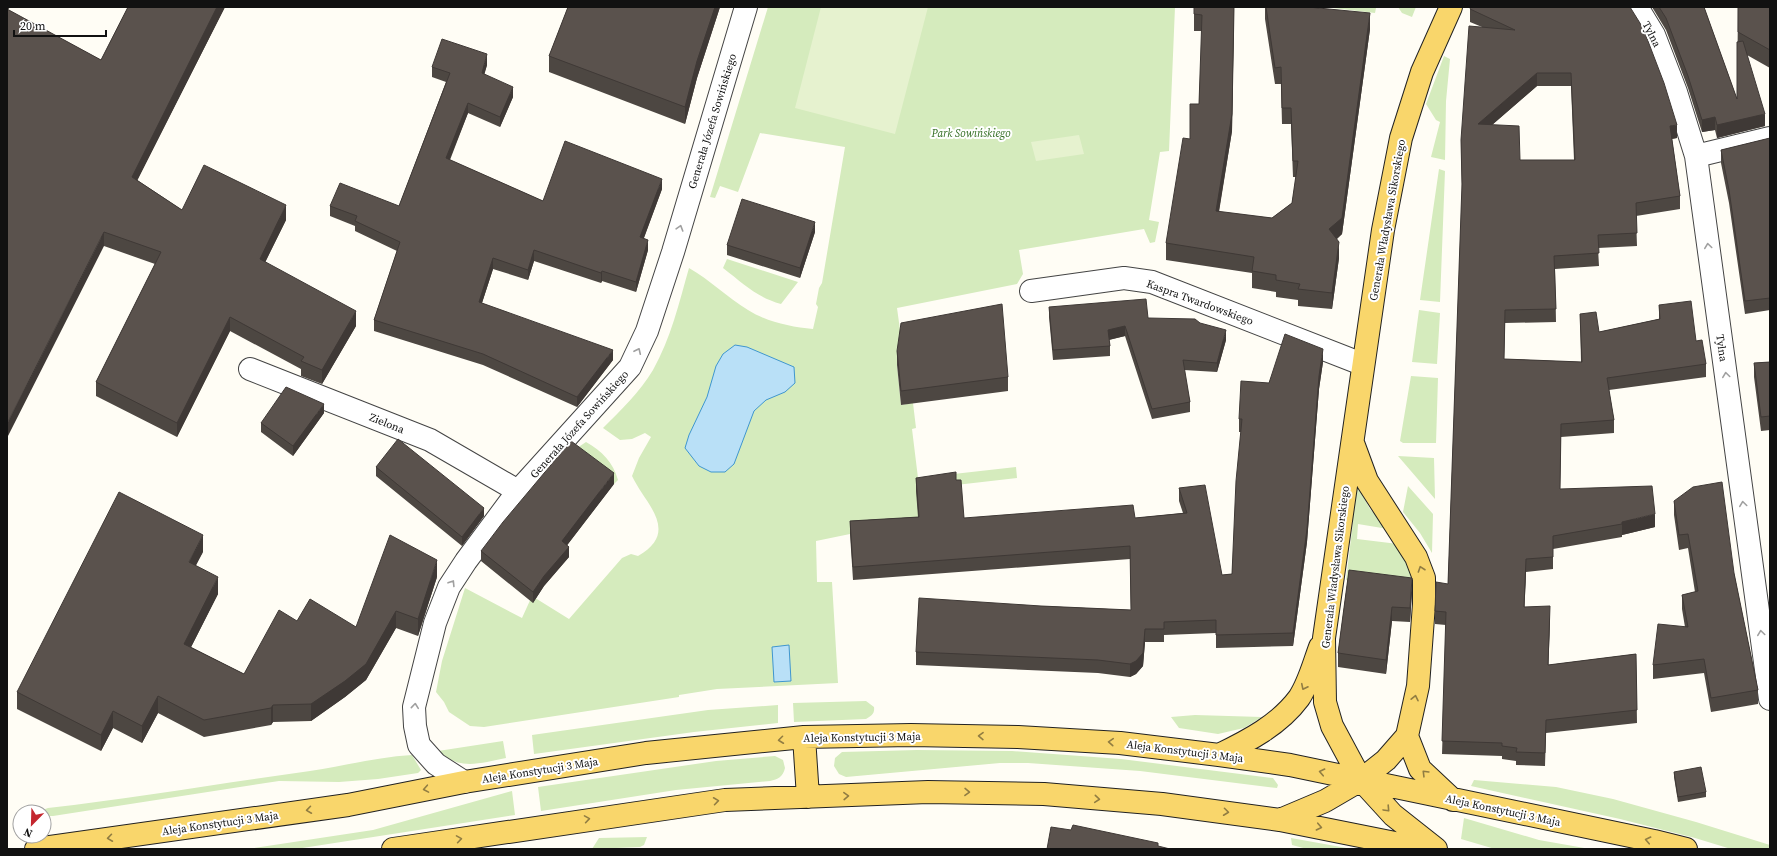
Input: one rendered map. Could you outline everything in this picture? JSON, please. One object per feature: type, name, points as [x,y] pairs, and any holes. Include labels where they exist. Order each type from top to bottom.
[{"type":"main road","name":"Generała Władysława Sikorskiego","points":[[1436,849],[1393,815],[1361,780],[1332,726],[1325,702],[1324,638],[1362,364],[1383,230],[1401,138],[1422,72],[1451,7]]},
{"type":"main road","name":"Generała Władysława Sikorskiego","points":[[1280,820],[1325,801],[1361,780],[1386,760],[1407,736],[1418,686],[1424,604],[1424,578],[1416,557],[1367,481],[1352,441]]},
{"type":"main road","points":[[1220,755],[1250,740],[1281,717],[1299,698],[1324,638]]},
{"type":"main road","name":"Aleja Konstytucji 3 Maja","points":[[36,849],[348,805],[464,782],[646,753],[804,737],[911,735],[1018,737],[1120,743],[1290,765],[1686,849]]},
{"type":"main road","points":[[1407,736],[1420,769],[1453,800]]},
{"type":"main road","points":[[804,737],[808,797]]},
{"type":"main road","points":[[393,849],[725,800],[928,792],[1044,794],[1162,804],[1280,820],[1425,849]]},
{"type":"street","name":"Generała Józefa Sowińskiego","points":[[464,782],[436,764],[419,745],[415,726],[414,707],[435,623],[449,587],[466,561],[518,491],[630,368],[647,331],[673,252],[746,7]]},
{"type":"street","name":"Tylna","points":[[1637,7],[1654,34],[1676,92],[1696,156],[1770,699]]},
{"type":"street","points":[[1696,156],[1770,138]]},
{"type":"street","name":"Kaspra Twardowskiego","points":[[1031,291],[1124,278],[1152,282],[1362,364]]},
{"type":"street","name":"Zielona","points":[[250,369],[430,440],[518,491]]},
{"type":"green space","name":"Park Sowińskiego","points":[[768,7],[1175,7],[1169,151],[1160,152],[1149,220],[1159,222],[1155,242],[1150,243],[1144,229],[1019,250],[1023,274],[1017,284],[897,308],[901,337],[897,365],[901,405],[913,403],[916,428],[912,429],[918,478],[1016,467],[1017,478],[956,485],[919,530],[850,534],[816,541],[817,582],[832,582],[838,683],[717,689],[679,695],[679,697],[484,727],[470,726],[449,712],[444,702],[436,692],[442,661],[465,588],[522,618],[532,596],[569,619],[622,558],[631,554],[638,556],[651,547],[657,537],[658,527],[656,517],[632,476],[639,458],[651,437],[645,433],[632,439],[620,440],[603,428],[636,393],[653,370],[670,333],[689,268],[740,305],[763,318],[796,327],[813,329],[818,307],[816,304],[819,288],[822,283],[845,147],[760,133],[738,192],[720,186],[715,198],[710,197]]},
{"type":"green space","points":[[821,7],[928,7],[895,134],[795,108]]},
{"type":"green space","points":[[1324,7],[1375,7],[1376,8],[1375,13]]},
{"type":"green space","points":[[1398,7],[1416,7],[1412,17],[1402,13]]},
{"type":"green space","points":[[1444,56],[1450,59],[1446,101],[1445,160],[1431,157],[1440,122],[1436,120],[1426,104]]},
{"type":"green space","points":[[1079,135],[1084,154],[1036,161],[1031,142]]},
{"type":"green space","points":[[1439,169],[1445,171],[1440,302],[1420,300]]},
{"type":"green space","points":[[727,259],[798,282],[781,304],[757,294],[723,268]]},
{"type":"green space","points":[[1419,310],[1440,313],[1437,364],[1412,362]]},
{"type":"green space","points":[[1411,376],[1438,378],[1436,443],[1403,443],[1400,441]]},
{"type":"green space","points":[[586,442],[602,453],[610,462],[618,480],[614,484],[571,452]]},
{"type":"green space","points":[[1398,456],[1434,458],[1435,499]]},
{"type":"green space","points":[[1352,482],[1355,482],[1370,509],[1388,529],[1358,524],[1357,539],[1398,544],[1414,568],[1415,589],[1346,580],[1353,522]]},
{"type":"green space","points":[[1408,486],[1433,514],[1432,553],[1420,533],[1403,512]]},
{"type":"green space","points":[[866,701],[874,707],[874,711],[866,719],[794,722],[793,703]]},
{"type":"green space","points":[[778,705],[778,723],[694,732],[534,754],[532,735],[708,710]]},
{"type":"green space","points":[[1195,715],[1262,717],[1244,728],[1218,734],[1179,728],[1171,717]]},
{"type":"green space","points":[[503,741],[506,758],[479,763],[470,764],[454,761],[438,751]]},
{"type":"green space","points":[[917,750],[1012,751],[1121,759],[1273,778],[1278,785],[1277,788],[1140,771],[1028,763],[1000,763],[846,777],[839,774],[834,766],[835,758],[842,752]]},
{"type":"green space","points":[[412,755],[421,770],[418,773],[378,779],[339,782],[279,781],[52,816],[52,808],[310,771]]},
{"type":"green space","points":[[775,756],[783,760],[785,768],[780,777],[770,781],[676,790],[541,811],[538,787],[716,761]]},
{"type":"green space","points":[[1474,780],[1556,787],[1613,799],[1696,822],[1770,845],[1770,849],[1731,849],[1695,838],[1620,819],[1471,786]]},
{"type":"green space","points":[[512,791],[515,815],[296,849],[248,849],[373,830]]},
{"type":"green space","points":[[1464,818],[1539,840],[1590,849],[1495,849],[1461,839]]},
{"type":"green space","points":[[647,837],[644,845],[640,847],[592,849],[599,838]]},
{"type":"green space","points":[[1291,838],[1352,849],[1307,849],[1292,845]]},
{"type":"water","points":[[735,345],[747,347],[794,367],[795,383],[785,392],[766,400],[754,411],[734,464],[725,472],[711,472],[699,466],[685,448],[689,435],[707,397],[716,366],[723,354]]},
{"type":"water","points":[[789,645],[791,681],[774,682],[772,647]]},
{"type":"building","points":[[128,7],[217,7],[132,177],[182,210],[204,165],[286,205],[260,259],[356,311],[322,370],[301,361],[304,357],[230,317],[177,423],[96,382],[161,252],[104,232],[7,424],[7,9],[101,60]]},
{"type":"building","points":[[568,7],[715,7],[697,61],[685,107],[549,56]]},
{"type":"building","points":[[1194,7],[1234,7],[1232,114],[1216,211],[1272,218],[1292,203],[1298,161],[1293,161],[1291,108],[1282,108],[1281,67],[1275,68],[1266,7],[1308,7],[1370,13],[1342,218],[1329,229],[1339,242],[1332,293],[1298,289],[1300,284],[1276,280],[1276,275],[1252,271],[1254,257],[1166,243],[1183,138],[1190,139],[1190,104],[1199,104],[1202,15],[1194,14]]},
{"type":"building","points":[[1471,7],[1630,7],[1643,28],[1664,83],[1677,125],[1670,126],[1680,196],[1636,203],[1637,233],[1598,235],[1599,253],[1554,256],[1556,309],[1505,310],[1504,359],[1582,362],[1580,314],[1596,312],[1599,332],[1660,319],[1659,305],[1691,301],[1696,341],[1702,340],[1706,364],[1607,378],[1614,420],[1561,424],[1560,489],[1652,486],[1655,514],[1622,522],[1622,524],[1553,536],[1553,557],[1526,559],[1524,607],[1550,606],[1548,665],[1636,654],[1637,710],[1546,720],[1545,753],[1516,752],[1517,748],[1502,746],[1502,743],[1442,741],[1446,612],[1435,611],[1436,582],[1448,584],[1462,184],[1461,140],[1469,26],[1515,30],[1470,9]],"holes":[[[1537,73],[1571,73],[1575,160],[1520,160],[1519,126],[1478,124]]]},
{"type":"building","points":[[1659,7],[1704,7],[1737,99],[1737,42],[1743,41],[1765,114],[1717,125],[1715,117],[1702,120],[1688,76],[1666,18]]},
{"type":"building","points":[[1738,7],[1770,7],[1770,50],[1738,32]]},
{"type":"building","points":[[442,39],[487,54],[482,73],[513,87],[500,117],[468,103],[446,158],[543,201],[565,141],[662,179],[640,237],[648,240],[636,282],[602,271],[601,273],[534,250],[528,270],[493,258],[479,302],[613,350],[577,397],[483,354],[374,320],[400,242],[355,221],[357,216],[330,206],[340,183],[399,206],[450,73],[432,67]]},
{"type":"building","points":[[1770,138],[1770,298],[1745,301],[1729,190],[1721,150]]},
{"type":"building","points":[[742,199],[815,222],[800,268],[727,245]]},
{"type":"building","points":[[1146,299],[1148,318],[1195,319],[1200,323],[1226,330],[1217,363],[1183,360],[1190,402],[1152,409],[1125,326],[1108,330],[1110,346],[1053,350],[1049,307]]},
{"type":"building","points":[[1002,304],[1008,377],[901,391],[897,351],[901,323]]},
{"type":"building","points":[[1285,334],[1323,349],[1319,376],[1307,529],[1293,633],[1216,635],[1216,620],[1164,622],[1164,629],[1145,629],[1143,653],[1136,661],[1130,664],[1098,660],[916,652],[919,598],[1131,610],[1130,546],[853,567],[850,521],[919,517],[916,478],[956,472],[956,480],[961,480],[964,518],[1133,505],[1135,518],[1187,513],[1179,488],[1205,485],[1222,575],[1232,574],[1236,481],[1242,419],[1239,419],[1241,381],[1269,383]]},
{"type":"building","points":[[1770,362],[1770,416],[1761,417],[1754,363]]},
{"type":"building","points":[[286,387],[324,404],[293,446],[261,423]]},
{"type":"building","points":[[398,439],[484,508],[462,537],[376,467]]},
{"type":"building","points":[[571,441],[614,473],[562,541],[569,547],[544,576],[533,592],[481,551],[503,522]]},
{"type":"building","points":[[1722,482],[1734,573],[1758,690],[1711,698],[1704,659],[1653,665],[1658,624],[1688,627],[1682,595],[1698,591],[1688,534],[1679,535],[1674,501],[1693,487]]},
{"type":"building","points":[[119,492],[203,535],[189,562],[218,577],[184,644],[244,674],[279,610],[297,621],[310,599],[356,627],[390,535],[437,560],[418,619],[396,611],[366,664],[345,681],[311,704],[273,705],[271,708],[204,720],[158,696],[142,726],[113,711],[101,735],[17,692]]},
{"type":"building","points":[[1349,570],[1412,578],[1410,608],[1392,607],[1386,660],[1338,653]]},
{"type":"building","points":[[1701,767],[1706,792],[1678,797],[1674,772]]},
{"type":"building","points":[[1073,825],[1158,843],[1158,846],[1170,849],[1047,849],[1051,827],[1071,830]]}]
